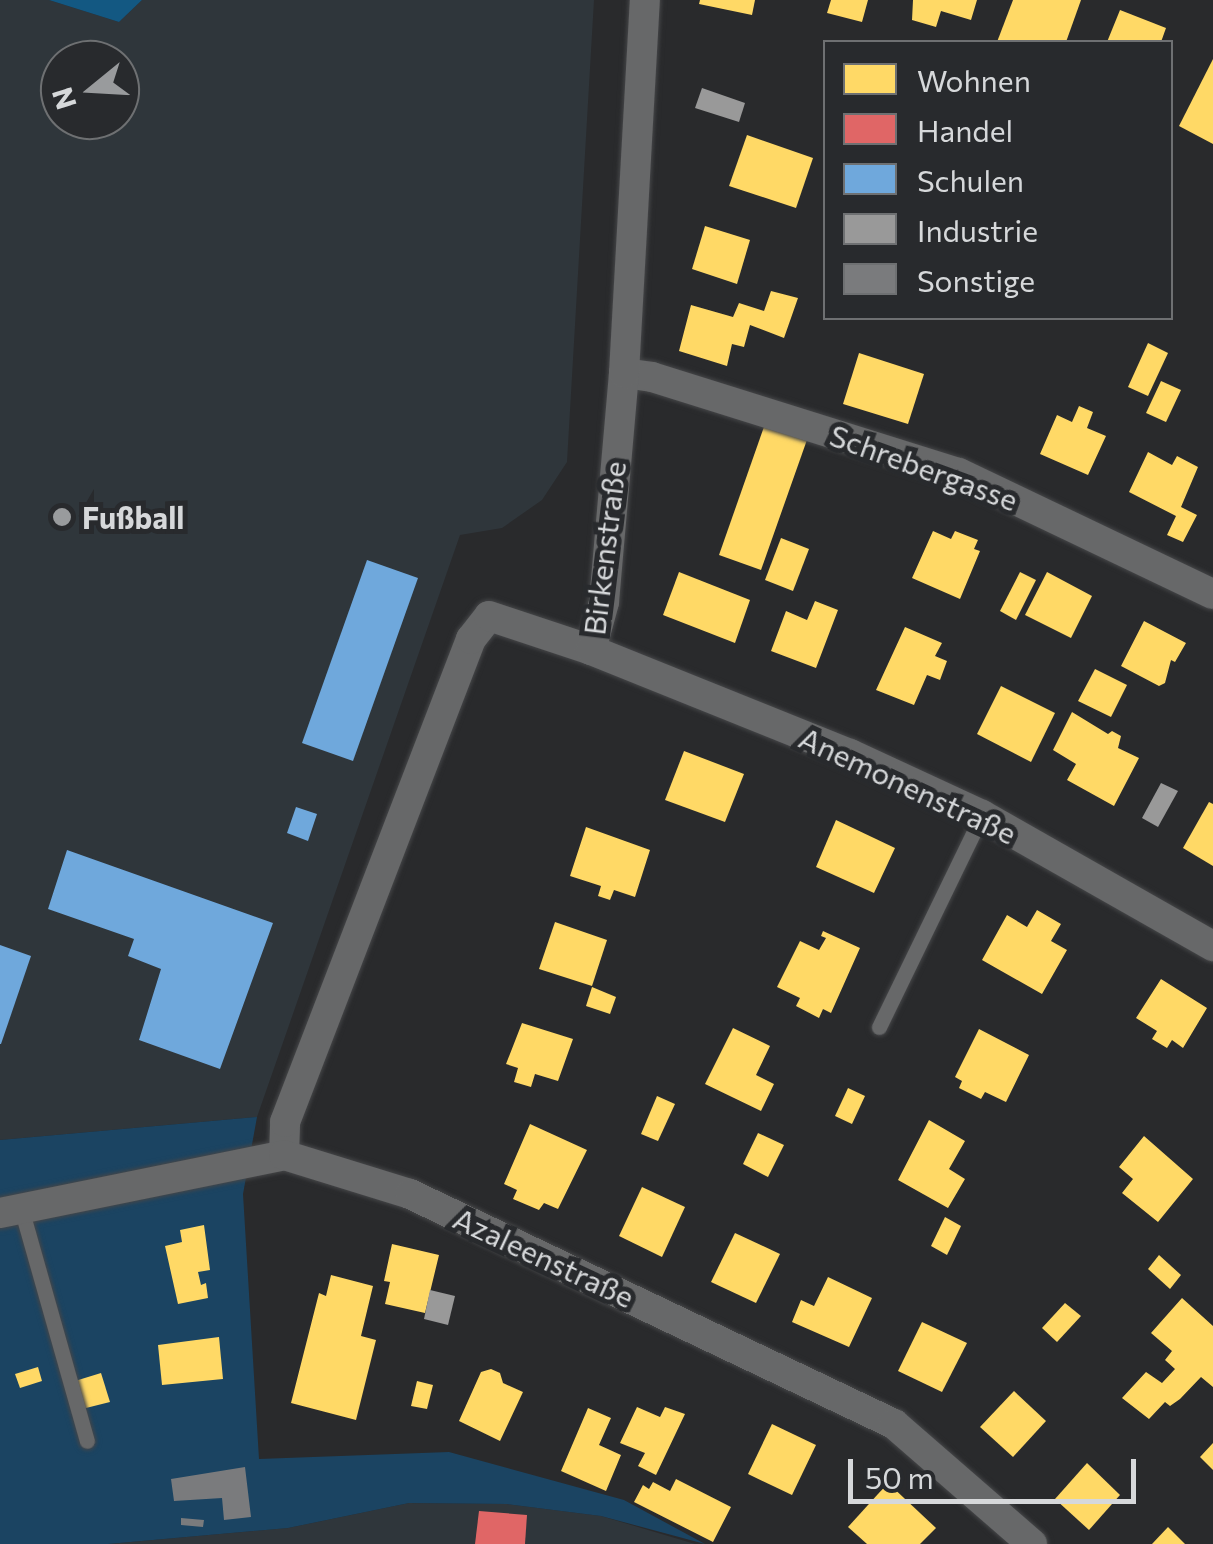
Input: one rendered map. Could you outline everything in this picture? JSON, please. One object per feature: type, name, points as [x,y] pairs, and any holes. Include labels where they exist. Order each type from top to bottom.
[{"type":"street","name":"Birkenstraße","points":[[284,1155],[284,1122],[471,639],[489,616],[591,650],[604,602],[624,374],[644,0]]},
{"type":"street","name":"Schrebergasse","points":[[624,374],[652,377],[959,473],[1213,594]]},
{"type":"street","name":"Anemonenstraße","points":[[591,650],[850,754],[982,815],[1213,946]]},
{"type":"street","name":"Azaleenstraße","points":[[10,1210],[284,1155],[410,1194],[894,1424],[1032,1544]]},
{"type":"lane","points":[[879,1027],[982,815]]},
{"type":"lane","points":[[10,1210],[87,1442]]},
{"type":"shaded area","points":[[0,0],[49,0],[119,22],[142,0],[594,0],[567,462],[542,500],[502,528],[460,535],[257,1117],[0,1140]]},
{"type":"shaded area","points":[[49,0],[142,0],[119,22]]},
{"type":"shaded area","points":[[257,1117],[243,1194],[259,1459],[449,1452],[624,1500],[705,1544],[601,1516],[507,1504],[409,1503],[288,1528],[108,1544],[0,1544],[0,1140]]},
{"type":"shaded area","points":[[409,1503],[507,1504],[601,1516],[695,1544],[108,1544],[288,1528]]},
{"type":"building: Wohnen","points":[[700,0],[755,0],[752,15],[699,4]]},
{"type":"building: Wohnen","points":[[831,0],[868,0],[862,22],[827,13]]},
{"type":"building: Wohnen","points":[[913,0],[977,0],[971,20],[941,11],[936,27],[912,20]]},
{"type":"building: Wohnen","points":[[1013,0],[1081,0],[1067,40],[998,40]]},
{"type":"building: Wohnen","points":[[1120,10],[1166,28],[1162,40],[1108,40]]},
{"type":"building: Wohnen","points":[[1213,59],[1213,144],[1179,126]]},
{"type":"building: Wohnen","points":[[747,135],[813,158],[796,208],[729,186]]},
{"type":"building: Wohnen","points":[[705,226],[750,240],[737,284],[692,269]]},
{"type":"building: Wohnen","points":[[771,291],[798,298],[784,338],[750,325],[744,347],[732,344],[727,366],[679,351],[691,305],[733,317],[739,303],[764,311]]},
{"type":"building: Wohnen","points":[[1148,343],[1168,353],[1148,396],[1128,387]]},
{"type":"building: Wohnen","points":[[859,353],[924,374],[908,424],[843,404]]},
{"type":"building: Wohnen","points":[[1161,381],[1181,390],[1166,422],[1146,413]]},
{"type":"building: Wohnen","points":[[1079,406],[1093,412],[1087,428],[1106,436],[1088,475],[1040,454],[1057,415],[1072,422]]},
{"type":"building: Wohnen","points":[[765,424],[808,437],[761,570],[719,555]]},
{"type":"building: Wohnen","points":[[1148,452],[1172,465],[1177,456],[1198,467],[1181,507],[1197,515],[1183,542],[1167,535],[1176,516],[1129,492]]},
{"type":"building: Wohnen","points":[[933,531],[951,539],[955,531],[978,540],[974,549],[980,551],[960,599],[912,578]]},
{"type":"building: Wohnen","points":[[781,538],[809,549],[793,591],[765,580]]},
{"type":"building: Wohnen","points":[[679,572],[750,600],[735,643],[663,615]]},
{"type":"building: Wohnen","points":[[1020,572],[1036,580],[1016,620],[1000,611]]},
{"type":"building: Wohnen","points":[[1047,572],[1092,596],[1071,638],[1025,615]]},
{"type":"building: Wohnen","points":[[815,601],[838,610],[816,668],[771,651],[786,611],[807,620]]},
{"type":"building: Wohnen","points":[[1144,621],[1186,643],[1175,662],[1171,660],[1165,683],[1159,686],[1121,666]]},
{"type":"building: Wohnen","points":[[905,627],[942,643],[935,656],[947,661],[940,680],[927,675],[914,705],[876,690]]},
{"type":"building: Wohnen","points":[[1095,669],[1127,685],[1111,717],[1078,701]]},
{"type":"building: Wohnen","points":[[1001,686],[1055,713],[1031,762],[977,734]]},
{"type":"building: Wohnen","points":[[1072,712],[1108,734],[1112,731],[1121,736],[1118,748],[1139,758],[1114,806],[1067,780],[1076,764],[1053,750]]},
{"type":"building: Wohnen","points":[[684,751],[744,774],[725,822],[665,800]]},
{"type":"building: Wohnen","points":[[1209,802],[1213,804],[1213,866],[1183,848]]},
{"type":"building: Wohnen","points":[[836,820],[895,848],[874,893],[816,867]]},
{"type":"building: Wohnen","points":[[586,827],[650,850],[635,897],[614,890],[610,900],[598,896],[601,886],[570,876]]},
{"type":"building: Wohnen","points":[[1037,910],[1061,924],[1051,941],[1067,950],[1042,994],[982,960],[1007,915],[1027,927]]},
{"type":"building: Wohnen","points":[[555,922],[607,940],[592,986],[539,969]]},
{"type":"building: Wohnen","points":[[823,931],[860,948],[831,1013],[823,1009],[819,1018],[796,1006],[800,998],[777,987],[800,941],[819,950],[826,938],[821,936]]},
{"type":"building: Wohnen","points":[[1161,979],[1207,1008],[1183,1048],[1172,1040],[1167,1048],[1152,1039],[1157,1031],[1136,1018]]},
{"type":"building: Wohnen","points":[[592,987],[616,997],[610,1014],[586,1006]]},
{"type":"building: Wohnen","points":[[522,1023],[573,1039],[558,1081],[535,1074],[531,1087],[514,1082],[518,1068],[506,1064]]},
{"type":"building: Wohnen","points":[[733,1028],[770,1046],[756,1075],[774,1084],[761,1111],[705,1084]]},
{"type":"building: Wohnen","points":[[979,1029],[1029,1055],[1006,1102],[985,1092],[981,1099],[959,1088],[962,1081],[955,1077]]},
{"type":"building: Wohnen","points":[[848,1088],[865,1096],[852,1124],[835,1116]]},
{"type":"building: Wohnen","points":[[657,1096],[675,1104],[658,1141],[641,1134]]},
{"type":"building: Wohnen","points":[[929,1120],[965,1141],[949,1169],[965,1179],[948,1208],[898,1180]]},
{"type":"building: Wohnen","points":[[530,1124],[587,1150],[558,1209],[544,1203],[539,1210],[513,1199],[517,1190],[504,1184]]},
{"type":"building: Wohnen","points":[[758,1133],[784,1145],[768,1177],[743,1164]]},
{"type":"building: Wohnen","points":[[1144,1136],[1193,1179],[1158,1222],[1122,1193],[1133,1179],[1119,1167]]},
{"type":"building: Wohnen","points":[[642,1187],[685,1207],[662,1257],[619,1236]]},
{"type":"building: Wohnen","points":[[945,1217],[961,1226],[947,1255],[931,1246]]},
{"type":"building: Wohnen","points":[[204,1225],[210,1270],[198,1272],[201,1285],[206,1283],[208,1298],[178,1304],[165,1246],[182,1242],[180,1230]]},
{"type":"building: Wohnen","points":[[735,1233],[780,1254],[756,1303],[711,1282]]},
{"type":"building: Wohnen","points":[[392,1244],[439,1255],[425,1313],[385,1304],[390,1282],[384,1281]]},
{"type":"building: Wohnen","points":[[1159,1255],[1181,1275],[1170,1289],[1148,1269]]},
{"type":"building: Wohnen","points":[[331,1275],[373,1286],[361,1336],[376,1340],[356,1420],[291,1403],[319,1293],[326,1296]]},
{"type":"building: Wohnen","points":[[828,1277],[872,1298],[849,1347],[792,1322],[801,1300],[814,1306]]},
{"type":"building: Wohnen","points":[[1182,1298],[1213,1326],[1213,1387],[1201,1377],[1180,1399],[1170,1406],[1165,1402],[1149,1419],[1122,1398],[1146,1372],[1162,1383],[1175,1369],[1165,1360],[1172,1351],[1151,1333]]},
{"type":"building: Wohnen","points":[[1065,1303],[1081,1316],[1057,1342],[1042,1328]]},
{"type":"building: Wohnen","points":[[922,1322],[967,1343],[942,1392],[898,1371]]},
{"type":"building: Wohnen","points":[[219,1337],[223,1379],[162,1385],[158,1345]]},
{"type":"building: Wohnen","points":[[38,1367],[42,1381],[20,1388],[15,1374]]},
{"type":"building: Wohnen","points":[[491,1369],[500,1373],[503,1383],[523,1392],[500,1441],[459,1421],[481,1372]]},
{"type":"building: Wohnen","points":[[101,1373],[110,1402],[82,1409],[75,1381]]},
{"type":"building: Wohnen","points":[[417,1381],[433,1385],[427,1409],[411,1406]]},
{"type":"building: Wohnen","points":[[1014,1391],[1046,1421],[1013,1457],[980,1427]]},
{"type":"building: Wohnen","points":[[637,1407],[660,1417],[665,1407],[685,1414],[656,1475],[638,1466],[645,1453],[620,1443]]},
{"type":"building: Wohnen","points":[[588,1408],[611,1418],[599,1445],[621,1455],[606,1491],[561,1471]]},
{"type":"building: Wohnen","points":[[772,1424],[816,1445],[792,1495],[748,1474]]},
{"type":"building: Wohnen","points":[[1213,1443],[1213,1470],[1200,1457]]},
{"type":"building: Wohnen","points":[[1087,1463],[1120,1495],[1089,1530],[1055,1499]]},
{"type":"building: Wohnen","points":[[676,1479],[731,1507],[713,1542],[634,1502],[643,1485],[649,1489],[653,1482],[670,1491]]},
{"type":"building: Wohnen","points":[[888,1483],[936,1528],[920,1544],[867,1544],[848,1527]]},
{"type":"building: Wohnen","points":[[1168,1527],[1185,1544],[1152,1544]]},
{"type":"building: Handel","points":[[479,1511],[527,1515],[525,1544],[475,1544]]},
{"type":"building: Schulen","points":[[367,560],[418,578],[353,761],[302,743]]},
{"type":"building: Schulen","points":[[296,807],[317,814],[308,841],[287,833]]},
{"type":"building: Schulen","points":[[67,850],[273,923],[220,1069],[139,1040],[161,969],[128,956],[134,939],[48,909]]},
{"type":"building: Schulen","points":[[0,945],[31,956],[1,1044],[0,1044]]},
{"type":"building: Industrie","points":[[702,88],[745,103],[739,122],[695,108]]},
{"type":"building: Industrie","points":[[1161,783],[1178,791],[1158,827],[1142,818]]},
{"type":"building: Industrie","points":[[430,1290],[455,1296],[448,1325],[424,1319]]},
{"type":"building: Sonstige","points":[[245,1467],[251,1517],[224,1520],[222,1498],[174,1501],[171,1479]]},
{"type":"building: Sonstige","points":[[181,1518],[204,1520],[203,1527],[181,1525]]},
{"type":"place","name":"Fußball","points":[[62,517]]}]
